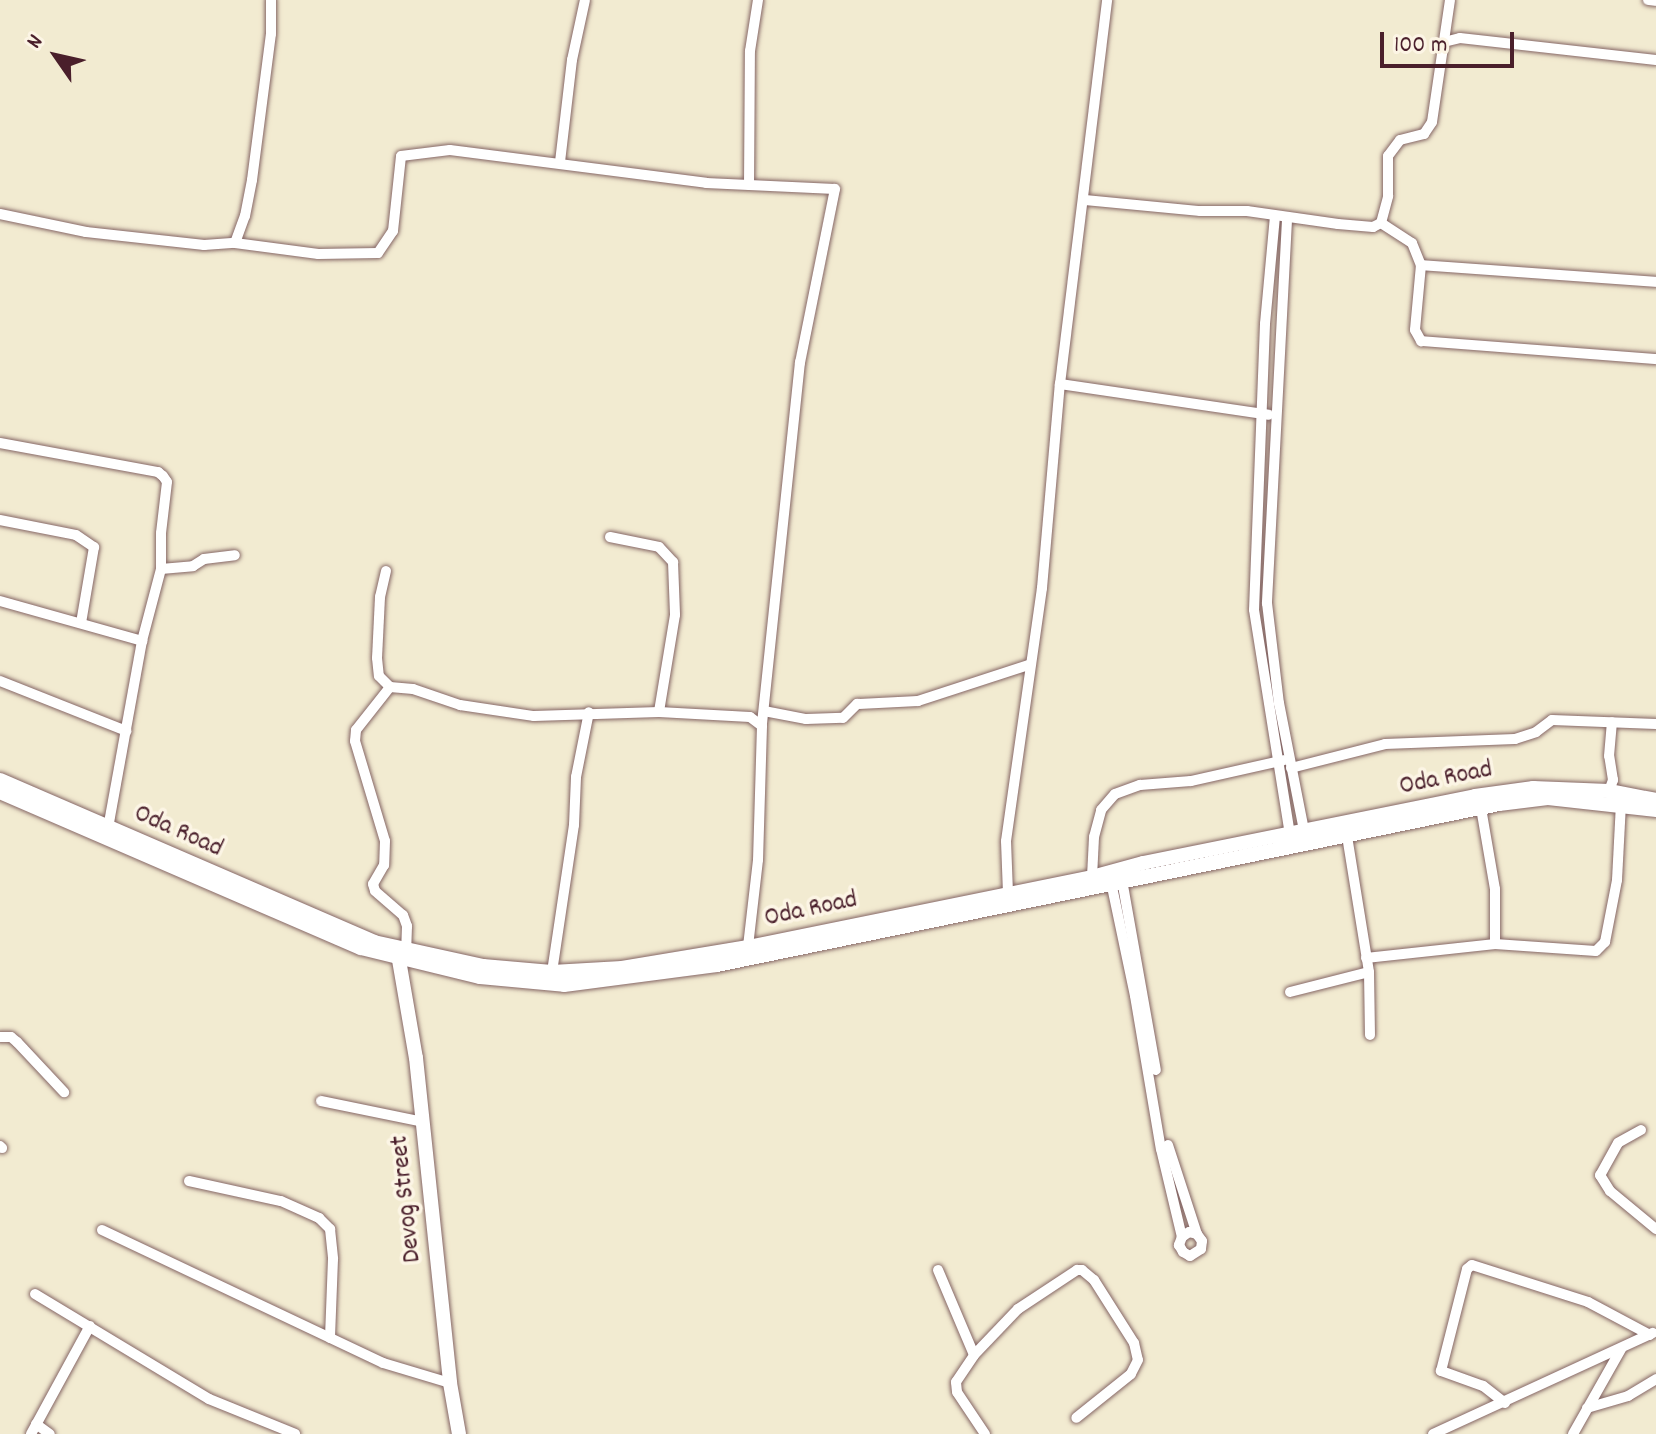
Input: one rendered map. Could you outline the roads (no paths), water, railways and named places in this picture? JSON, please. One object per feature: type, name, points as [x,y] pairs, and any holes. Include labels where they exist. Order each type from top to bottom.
[{"type":"street","points":[[235,243],[252,180],[271,34],[271,0]]},
{"type":"street","points":[[560,162],[572,60],[585,0]]},
{"type":"street","points":[[749,185],[750,51],[758,0]]},
{"type":"street","points":[[1008,893],[1006,841],[1028,665],[1042,588],[1060,384],[1085,200],[1107,0]]},
{"type":"street","points":[[1085,200],[1373,227],[1381,223],[1388,196],[1388,156],[1400,140],[1424,134],[1432,122],[1450,0]]},
{"type":"street","points":[[1648,0],[1656,1]]},
{"type":"street","points":[[1444,42],[1460,38],[1656,60]]},
{"type":"street","points":[[0,214],[86,232],[204,245],[235,243],[318,254],[378,253],[393,231],[401,156],[450,150],[706,183],[835,189],[800,362],[762,726],[758,860],[748,947]]},
{"type":"street","points":[[1275,216],[1265,324],[1269,415],[1267,596],[1297,833]]},
{"type":"street","points":[[1287,220],[1254,594],[1257,646],[1278,761],[1297,833]]},
{"type":"street","points":[[1381,223],[1412,243],[1421,265],[1415,330],[1421,341],[1656,359]]},
{"type":"street","points":[[1421,265],[1656,282]]},
{"type":"street","points":[[1060,384],[1269,415]]},
{"type":"street","points":[[0,443],[158,472],[167,482],[161,533],[161,569],[142,641],[108,828]]},
{"type":"street","points":[[0,520],[76,535],[94,547],[81,623]]},
{"type":"street","points":[[610,537],[659,547],[673,562],[675,615],[659,712]]},
{"type":"street","points":[[161,569],[193,566],[204,559],[235,555]]},
{"type":"street","points":[[386,571],[380,597],[377,658],[379,676],[390,687],[413,689],[460,705],[534,716],[659,712],[750,717],[762,726]]},
{"type":"street","points":[[1254,594],[1267,596]]},
{"type":"street","points":[[0,601],[142,641]]},
{"type":"street","points":[[764,711],[806,719],[843,718],[857,704],[918,701],[1028,665]]},
{"type":"street","points":[[0,681],[126,731]]},
{"type":"street","points":[[390,687],[356,730],[355,741],[385,841],[384,865],[373,884],[375,891],[403,915],[407,926],[403,955]]},
{"type":"street","points":[[552,972],[574,825],[576,777],[589,712]]},
{"type":"street","points":[[1092,877],[1094,837],[1101,810],[1115,794],[1140,785],[1191,781],[1278,761],[1290,764],[1385,744],[1494,742],[1536,732],[1552,720],[1656,724]]},
{"type":"street","points":[[1609,791],[1613,780],[1609,756],[1612,722]]},
{"type":"street","name":"Oda Road","points":[[0,780],[403,955],[552,972],[622,968],[748,947],[1092,877],[1347,836],[1481,808],[1548,798],[1656,810]]},
{"type":"street","name":"Oda Road","points":[[0,792],[319,931],[480,977],[564,985],[599,983],[717,965],[1117,881],[1178,862],[1297,833],[1533,788],[1609,791],[1656,800]]},
{"type":"street","points":[[1366,958],[1495,944],[1596,951],[1603,946],[1617,880],[1621,804]]},
{"type":"street","points":[[1481,808],[1495,889],[1495,944]]},
{"type":"street","points":[[1347,836],[1369,972],[1370,1035]]},
{"type":"street","points":[[1117,881],[1144,1024],[1161,1122],[1182,1237],[1179,1245],[1183,1252],[1195,1255],[1202,1245],[1169,1155],[1161,1122]]},
{"type":"street","name":"Devog Street","points":[[403,955],[450,1383],[459,1434]]},
{"type":"street","points":[[1290,992],[1369,972]]},
{"type":"street","points":[[0,1037],[11,1037],[17,1042],[64,1092]]},
{"type":"street","points":[[321,1101],[423,1122]]},
{"type":"street","points":[[1641,1130],[1618,1143],[1600,1175],[1610,1191],[1656,1229]]},
{"type":"street","points":[[189,1181],[281,1201],[319,1218],[330,1229],[333,1259],[330,1338]]},
{"type":"street","points":[[102,1230],[383,1363],[450,1383]]},
{"type":"street","points":[[1182,1237],[1189,1232],[1197,1234]]},
{"type":"street","points":[[1505,1403],[1483,1386],[1441,1371],[1467,1269],[1472,1265],[1588,1302],[1653,1333]]},
{"type":"street","points":[[938,1270],[974,1355]]},
{"type":"street","points":[[985,1434],[955,1386],[974,1355],[1018,1309],[1077,1270],[1086,1271],[1134,1343],[1138,1360],[1131,1374],[1076,1418]]},
{"type":"street","points":[[35,1294],[209,1399],[295,1434]]},
{"type":"street","points":[[50,1434],[34,1429],[90,1326]]},
{"type":"street","points":[[1433,1434],[1653,1333]]},
{"type":"street","points":[[1573,1434],[1621,1349]]},
{"type":"street","points":[[1587,1408],[1616,1400],[1656,1379]]},
{"type":"street","points":[[1600,1385],[1616,1400]]}]
